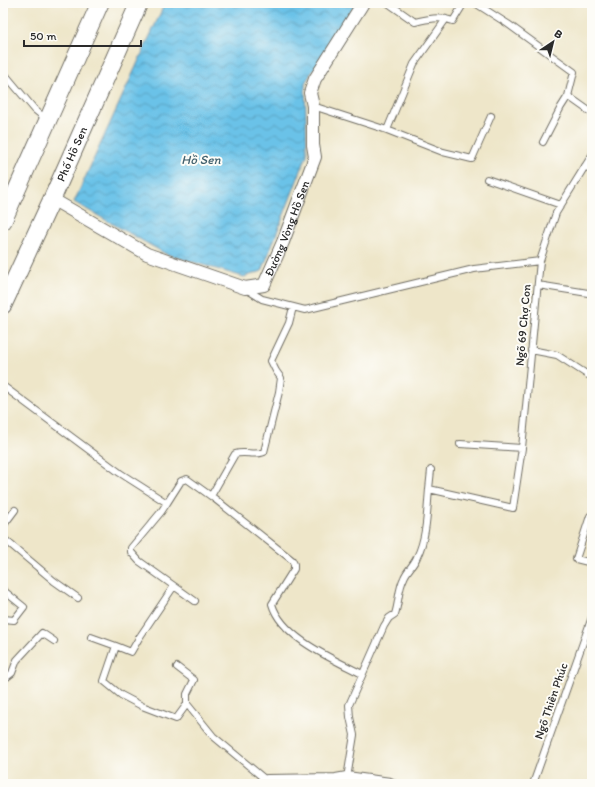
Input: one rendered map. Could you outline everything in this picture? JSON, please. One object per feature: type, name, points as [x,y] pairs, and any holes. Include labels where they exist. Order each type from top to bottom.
[{"type":"main road","points":[[3,220],[100,3]]},
{"type":"main road","name":"Phố Hồ Sen","points":[[3,305],[139,3]]},
{"type":"street","name":"Đường Vòng Hồ Sen","points":[[52,199],[147,254],[245,288],[264,285],[283,242],[315,157],[313,145],[313,106],[310,93],[315,79],[363,3]]},
{"type":"street","points":[[264,782],[336,780],[346,778],[390,784]]},
{"type":"lane","points":[[388,3],[415,22],[427,19],[446,19],[453,21],[464,3]]},
{"type":"lane","points":[[475,3],[508,24],[574,72],[568,96],[561,106],[543,142]]},
{"type":"lane","points":[[387,130],[414,64],[446,19]]},
{"type":"lane","points":[[3,72],[35,110],[47,120]]},
{"type":"lane","points":[[568,96],[592,113]]},
{"type":"lane","points":[[313,106],[387,130],[443,152],[472,159],[491,116]]},
{"type":"lane","name":"Ngõ 69 Chợ Con","points":[[429,489],[513,508],[522,448],[540,261],[556,213],[592,156]]},
{"type":"lane","points":[[585,166],[592,170]]},
{"type":"lane","points":[[487,179],[561,205]]},
{"type":"lane","points":[[245,288],[262,299],[305,310],[474,269],[540,261]]},
{"type":"lane","points":[[538,285],[588,293]]},
{"type":"lane","points":[[211,496],[235,454],[259,454],[264,452],[281,378],[271,361],[290,323],[293,307]]},
{"type":"lane","points":[[531,350],[557,355],[588,375],[592,368]]},
{"type":"lane","points":[[3,386],[120,473],[166,504]]},
{"type":"lane","points":[[460,444],[522,448]]},
{"type":"lane","points":[[346,778],[354,735],[349,705],[384,626],[389,618],[395,614],[400,588],[404,577],[418,556],[423,540],[431,470]]},
{"type":"lane","points":[[195,601],[139,561],[131,552],[131,548],[161,512],[181,481],[187,479],[292,560],[294,569],[272,604],[275,611],[289,629],[309,645],[362,674]]},
{"type":"lane","points":[[3,526],[15,510]]},
{"type":"lane","points":[[590,516],[576,559],[592,563]]},
{"type":"lane","points":[[3,538],[54,581],[78,598]]},
{"type":"lane","points":[[91,637],[131,652],[174,586]]},
{"type":"lane","points":[[3,590],[24,607],[14,620],[3,620]]},
{"type":"lane","name":"Ngõ Thiên Phúc","points":[[533,784],[592,617]]},
{"type":"lane","points":[[3,680],[12,673],[17,660],[42,632],[54,641]]},
{"type":"lane","points":[[116,646],[104,680],[121,695],[142,706],[176,719],[187,704]]},
{"type":"lane","points":[[178,667],[194,680],[186,694],[187,704],[213,736],[264,782]]},
{"type":"water","name":"Hồ Sen","points":[[165,3],[356,3],[305,83],[307,155],[262,271],[244,277],[166,254],[74,202]]}]
